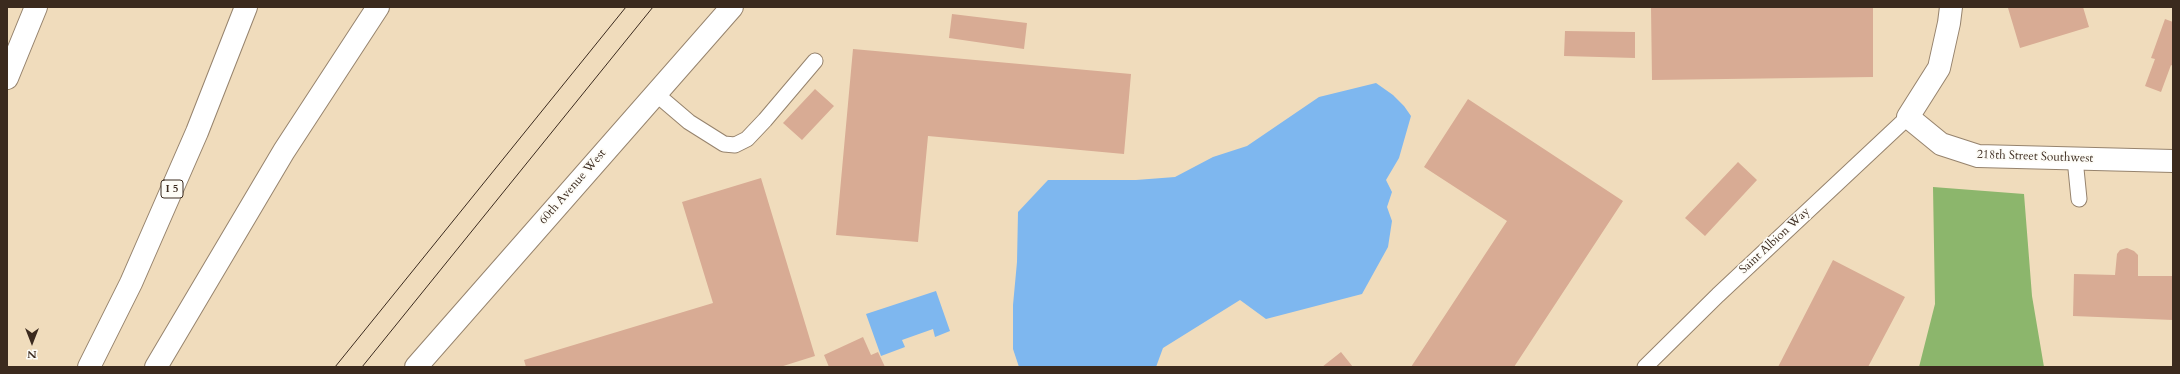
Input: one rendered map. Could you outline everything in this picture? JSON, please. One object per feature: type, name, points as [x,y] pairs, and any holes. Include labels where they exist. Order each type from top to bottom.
[{"type":"main road","points":[[7,78],[36,7]]},
{"type":"main road","name":"I 5","points":[[90,367],[131,283],[197,132],[246,7]]},
{"type":"main road","points":[[156,367],[284,151],[378,7]]},
{"type":"main road","name":"60th Avenue West","points":[[416,367],[732,7]]},
{"type":"main road","points":[[1908,117],[1939,68],[1949,23],[1950,7]]},
{"type":"main road","name":"218th Street Southwest","points":[[1908,117],[1941,144],[1978,156],[2173,161]]},
{"type":"lane","points":[[655,93],[689,122],[724,144],[736,145],[747,139],[765,120],[815,61]]},
{"type":"lane","name":"Saint Albion Way","points":[[1644,367],[1718,295],[1908,117]]},
{"type":"lane","points":[[2075,159],[2079,199]]},
{"type":"green space","points":[[1933,187],[2024,194],[2032,296],[2044,367],[1919,367],[1935,304]]},
{"type":"water","points":[[1376,83],[1393,95],[1411,116],[1399,158],[1386,180],[1392,192],[1387,207],[1392,221],[1388,247],[1362,294],[1266,319],[1240,300],[1163,348],[1156,367],[1019,367],[1013,349],[1013,305],[1017,262],[1018,212],[1048,180],[1136,180],[1175,177],[1213,157],[1247,146],[1319,97]]},
{"type":"water","points":[[936,291],[950,331],[935,337],[933,329],[902,340],[905,347],[881,356],[866,314]]},
{"type":"building","points":[[1651,7],[1873,7],[1873,77],[1652,80]]},
{"type":"building","points":[[2083,7],[2089,27],[2020,48],[2008,8]]},
{"type":"building","points":[[952,14],[1027,23],[1024,49],[949,38]]},
{"type":"building","points":[[2165,19],[2173,22],[2173,66],[2171,65],[2161,92],[2145,86],[2155,59],[2151,58]]},
{"type":"building","points":[[1565,31],[1635,32],[1635,58],[1564,56]]},
{"type":"building","points":[[853,49],[1131,74],[1124,154],[928,136],[918,242],[836,235]]},
{"type":"building","points":[[815,89],[834,106],[802,140],[783,123]]},
{"type":"building","points":[[1468,99],[1623,201],[1514,367],[1411,367],[1507,221],[1424,167]]},
{"type":"building","points":[[1738,162],[1757,180],[1705,236],[1685,218]]},
{"type":"building","points":[[761,178],[815,356],[780,367],[526,367],[524,360],[713,303],[682,202]]},
{"type":"building","points":[[2127,248],[2134,251],[2138,255],[2138,276],[2173,276],[2173,320],[2073,316],[2074,274],[2115,275],[2117,254],[2120,250]]},
{"type":"building","points":[[1833,260],[1905,297],[1868,367],[1778,367]]},
{"type":"building","points":[[863,337],[871,355],[878,352],[885,367],[829,367],[824,355]]},
{"type":"building","points":[[1341,352],[1353,367],[1322,367]]},
{"type":"tram line","points":[[335,367],[626,7]]},
{"type":"tram line","points":[[362,367],[653,7]]}]
